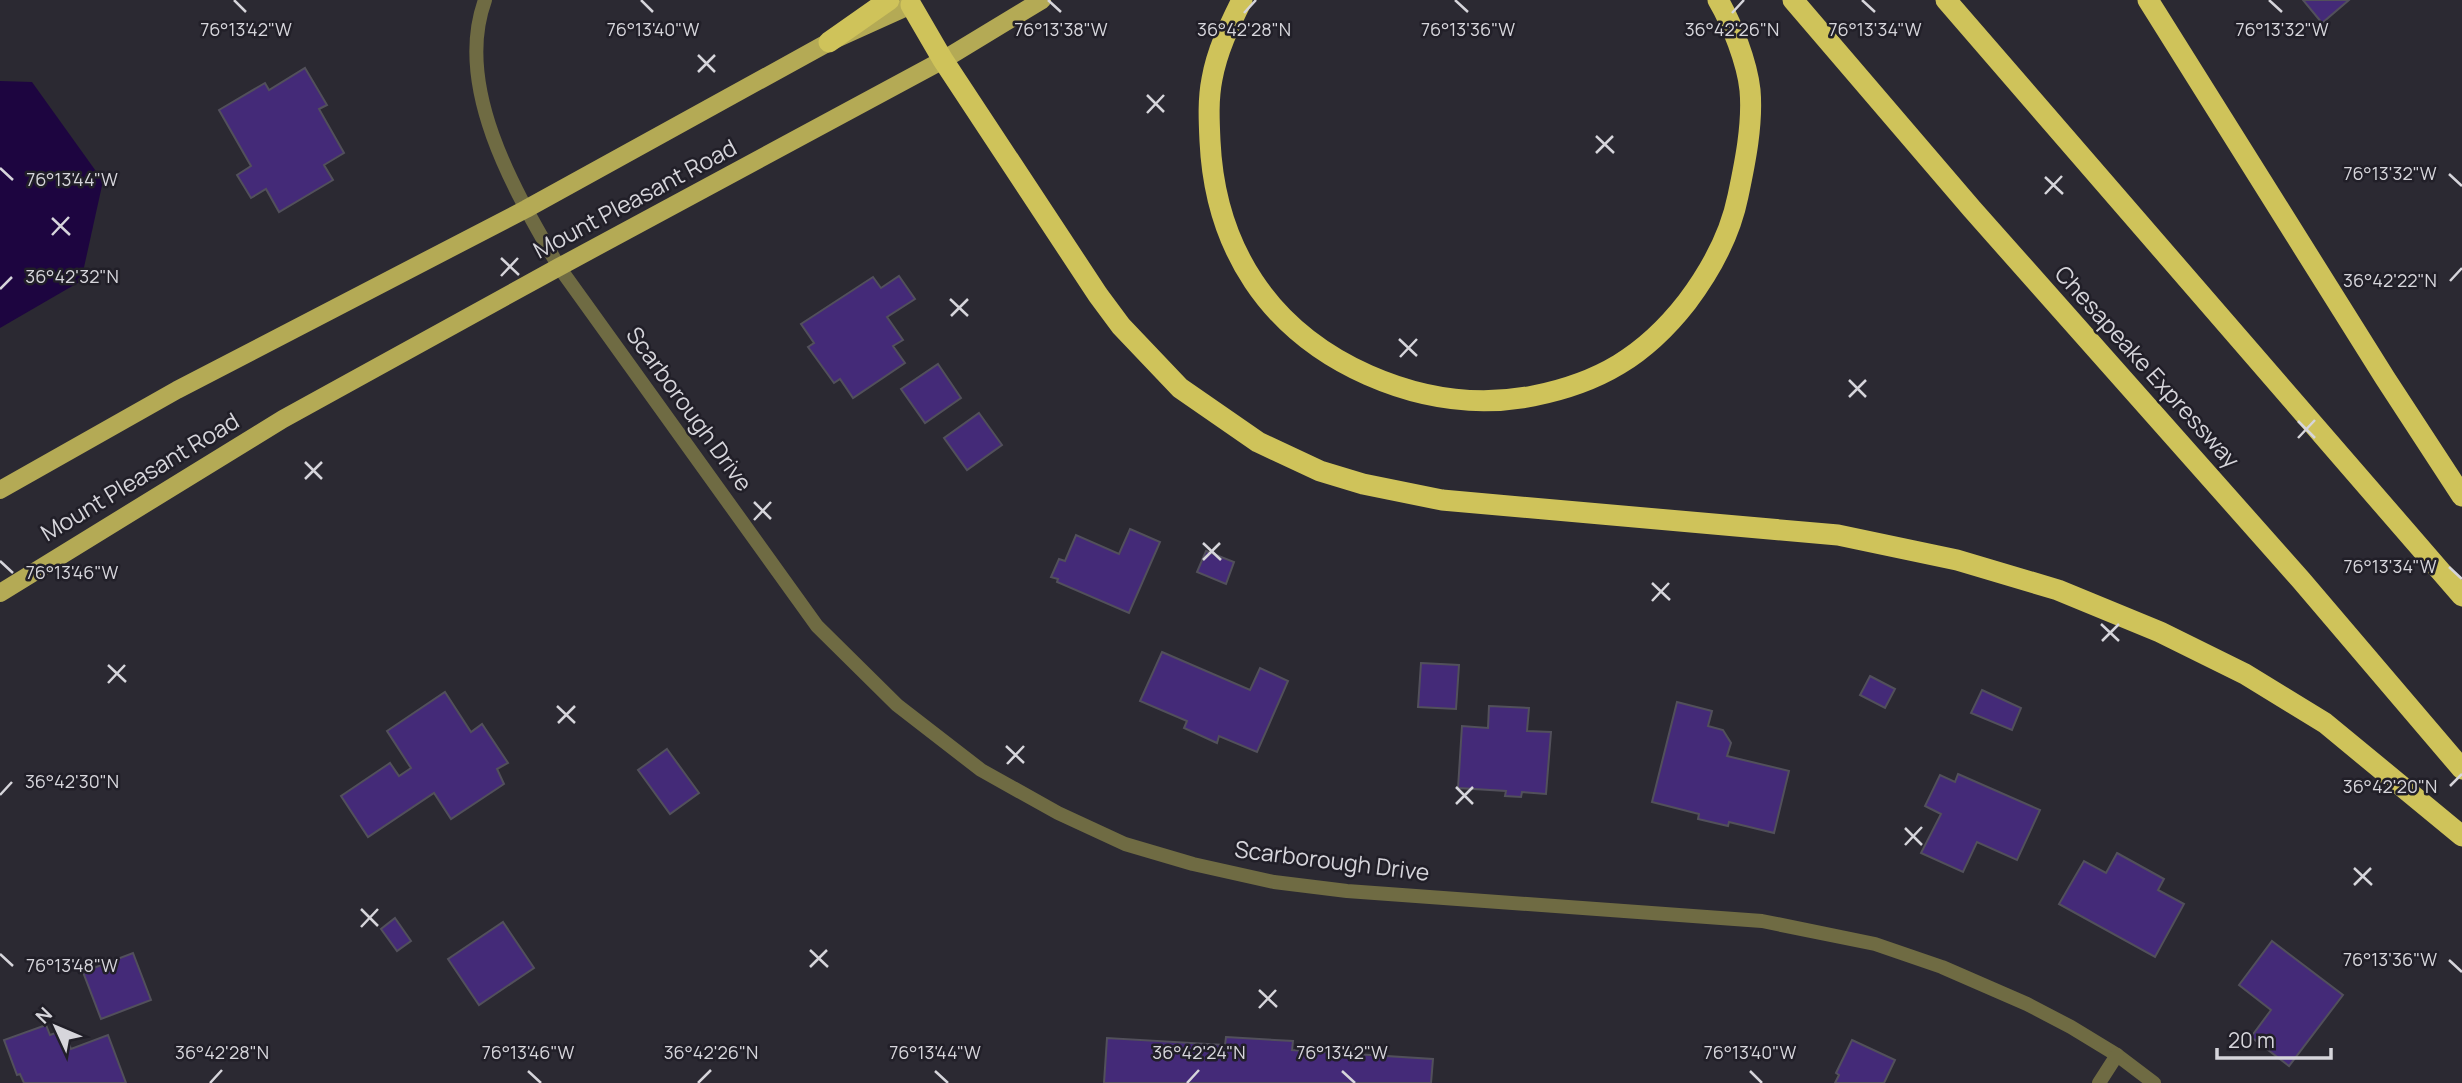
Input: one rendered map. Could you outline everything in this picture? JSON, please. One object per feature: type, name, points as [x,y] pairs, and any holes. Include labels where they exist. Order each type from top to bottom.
[{"type":"highway","points":[[829,42],[889,0]]},
{"type":"highway","points":[[1242,0],[1223,38],[1212,79],[1209,131],[1211,170],[1225,229],[1240,261],[1254,282],[1292,326],[1349,366],[1396,387],[1420,394],[1471,401],[1506,401],[1580,385],[1626,362],[1670,324],[1709,273],[1733,221],[1742,179],[1750,89],[1732,25],[1718,0]]},
{"type":"highway","name":"Chesapeake Expressway","points":[[1793,0],[1972,209],[2301,580],[2462,769]]},
{"type":"highway","points":[[1946,0],[2462,596]]},
{"type":"highway","points":[[2148,0],[2462,496]]},
{"type":"highway","points":[[911,5],[943,60],[1121,326],[1180,388],[1258,442],[1320,471],[1363,484],[1441,500],[1838,535],[1957,560],[2058,590],[2160,632],[2245,674],[2325,723],[2462,836]]},
{"type":"main road","name":"Mount Pleasant Road","points":[[0,593],[284,419],[943,60],[1042,0]]},
{"type":"main road","name":"Mount Pleasant Road","points":[[0,490],[177,390],[526,209],[829,42],[911,5]]},
{"type":"street","name":"Scarborough Drive","points":[[485,0],[476,50],[477,81],[485,115],[526,209],[559,267],[817,626],[897,705],[981,770],[1058,813],[1125,844],[1193,864],[1275,882],[1347,891],[1762,921],[1875,944],[1942,967],[2027,1004],[2117,1055],[2154,1083]]},
{"type":"street","points":[[2099,1083],[2117,1055]]},
{"type":"shaded area","points":[[0,81],[32,82],[103,181],[81,281],[0,328]]},
{"type":"building","points":[[2303,0],[2349,0],[2322,23]]},
{"type":"building","points":[[305,68],[327,105],[319,109],[344,153],[324,165],[333,180],[279,212],[266,189],[251,198],[237,175],[251,166],[219,110],[265,83],[269,90]]},
{"type":"building","points":[[899,276],[915,299],[887,317],[903,340],[893,346],[905,363],[853,398],[840,379],[834,383],[808,347],[814,343],[801,324],[873,277],[881,288]]},
{"type":"building","points":[[938,364],[961,398],[925,423],[901,389]]},
{"type":"building","points":[[979,413],[1002,445],[967,470],[944,438]]},
{"type":"building","points":[[1130,529],[1160,542],[1129,613],[1051,577],[1059,559],[1065,561],[1076,535],[1119,554]]},
{"type":"building","points":[[1206,551],[1234,562],[1226,584],[1197,572]]},
{"type":"building","points":[[1162,652],[1250,690],[1260,668],[1288,681],[1257,752],[1219,736],[1217,743],[1184,728],[1187,721],[1140,701]]},
{"type":"building","points":[[1421,663],[1459,665],[1456,709],[1418,707]]},
{"type":"building","points":[[1870,676],[1895,689],[1885,708],[1860,695]]},
{"type":"building","points":[[1982,690],[2021,708],[2012,730],[1971,713]]},
{"type":"building","points":[[445,692],[471,732],[482,724],[508,763],[497,769],[504,784],[451,819],[434,793],[368,837],[341,796],[390,763],[399,776],[411,768],[387,731]]},
{"type":"building","points":[[1677,702],[1712,711],[1708,726],[1723,730],[1731,743],[1727,756],[1789,771],[1774,833],[1729,822],[1728,826],[1698,819],[1699,814],[1652,802]]},
{"type":"building","points":[[1489,706],[1529,708],[1527,731],[1551,732],[1546,794],[1522,792],[1521,797],[1505,796],[1506,791],[1458,788],[1462,726],[1488,728]]},
{"type":"building","points":[[667,749],[699,793],[670,814],[638,770]]},
{"type":"building","points":[[1958,774],[2040,810],[2017,860],[1977,842],[1963,872],[1921,853],[1941,814],[1925,806],[1940,775],[1955,782]]},
{"type":"building","points":[[2117,853],[2164,879],[2158,890],[2184,904],[2155,957],[2059,904],[2084,861],[2106,873]]},
{"type":"building","points":[[395,918],[411,941],[397,951],[381,929]]},
{"type":"building","points":[[503,922],[534,968],[479,1005],[448,959]]},
{"type":"building","points":[[2272,941],[2343,995],[2289,1066],[2251,1037],[2271,1010],[2239,985]]},
{"type":"building","points":[[133,953],[151,1000],[101,1019],[83,972]]},
{"type":"building","points":[[46,1025],[50,1035],[64,1030],[71,1049],[108,1035],[126,1083],[24,1083],[20,1074],[17,1075],[4,1040]]},
{"type":"building","points":[[1226,1037],[1293,1041],[1292,1050],[1433,1059],[1431,1083],[1104,1083],[1107,1038],[1225,1045]]},
{"type":"building","points":[[1852,1040],[1895,1060],[1884,1083],[1835,1083],[1839,1075],[1836,1073]]}]
